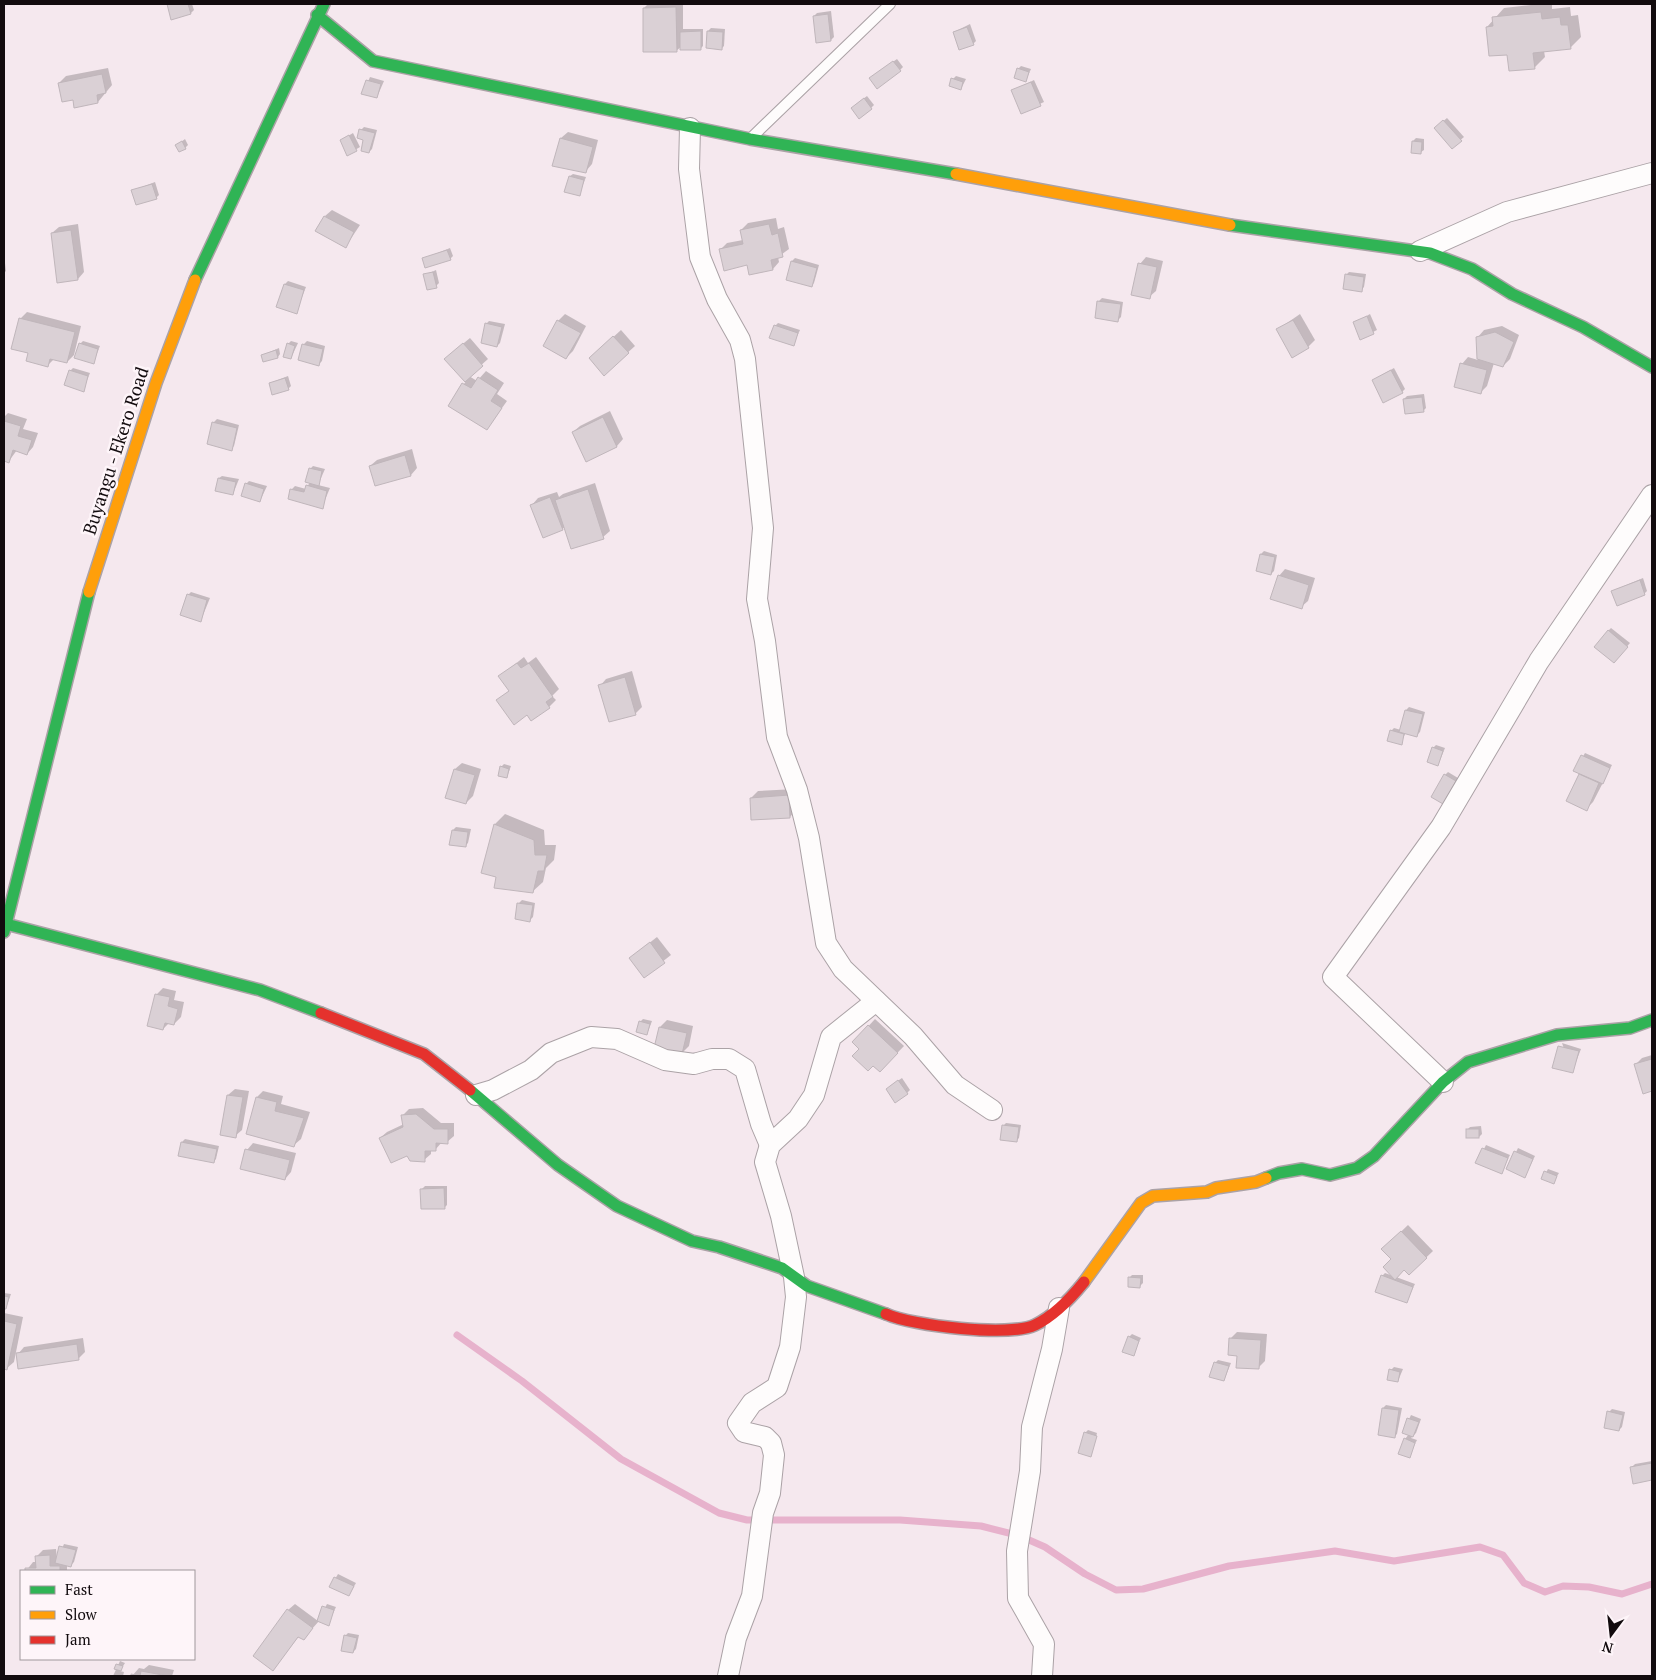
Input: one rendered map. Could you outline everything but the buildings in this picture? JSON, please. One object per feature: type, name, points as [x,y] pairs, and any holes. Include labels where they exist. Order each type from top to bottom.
[{"type":"street","name":"Buyangu - Ekero Road","points":[[5,928],[81,616],[156,383],[200,266],[317,15],[324,4]]},
{"type":"street","points":[[317,15],[373,61],[750,139],[1036,187],[1212,222],[1420,251],[1472,269],[1512,294],[1583,326],[1652,366]]},
{"type":"street","points":[[690,128],[689,168],[700,258],[717,299],[740,340],[745,359],[763,528],[757,599],[765,641],[777,737],[796,790],[809,838],[826,944],[843,969],[913,1036],[955,1085],[992,1110]]},
{"type":"street","points":[[1420,251],[1507,212],[1652,172]]},
{"type":"street","points":[[1442,1082],[1333,977],[1441,827],[1539,661],[1652,495]]},
{"type":"street","points":[[5,928],[260,990],[386,1036],[424,1054],[476,1095],[558,1166],[617,1206],[692,1240],[719,1246],[782,1268],[807,1286],[868,1306],[890,1316],[928,1324],[1011,1331],[1035,1325],[1072,1296],[1116,1240],[1132,1214],[1147,1199],[1153,1196],[1206,1192],[1216,1188],[1256,1182],[1279,1173],[1302,1169],[1330,1175],[1357,1168],[1374,1156],[1442,1082],[1468,1062],[1544,1038],[1574,1032],[1630,1028],[1652,1020]]},
{"type":"street","points":[[728,1676],[736,1638],[752,1596],[763,1513],[770,1492],[774,1455],[771,1443],[765,1437],[744,1432],[738,1423],[752,1403],[777,1387],[785,1368],[794,1322],[794,1277],[775,1191],[767,1174],[765,1162],[770,1145],[798,1119],[814,1094],[831,1037],[876,1001]]},
{"type":"street","points":[[476,1095],[493,1090],[531,1070],[551,1053],[591,1037],[617,1039],[665,1060],[694,1064],[712,1059],[728,1059],[745,1068],[760,1124],[770,1145]]},
{"type":"street","points":[[1042,1676],[1044,1644],[1018,1598],[1017,1551],[1030,1471],[1032,1428],[1052,1349],[1059,1308]]},
{"type":"lane","points":[[750,139],[890,4]]},
{"type":"waterway","points":[[457,1335],[522,1381],[621,1459],[719,1513],[747,1520],[900,1520],[981,1526],[1020,1536],[1045,1547],[1085,1574],[1116,1590],[1143,1589],[1229,1566],[1335,1551],[1394,1561],[1480,1547],[1503,1555],[1524,1583],[1545,1592],[1563,1586],[1589,1587],[1622,1594],[1652,1584]]},
{"type":"traffic: fast","points":[[195,280],[324,4]]},
{"type":"traffic: fast","points":[[317,15],[373,61],[750,139],[956,174]]},
{"type":"traffic: fast","points":[[1230,225],[1430,253],[1472,269],[1512,294],[1583,327],[1652,367]]},
{"type":"traffic: fast","points":[[4,932],[89,592]]},
{"type":"traffic: fast","points":[[6,924],[260,990],[321,1013]]},
{"type":"traffic: fast","points":[[1266,1178],[1279,1173],[1302,1169],[1330,1175],[1357,1168],[1374,1156],[1443,1082],[1468,1062],[1557,1035],[1630,1028],[1652,1020]]},
{"type":"traffic: fast","points":[[470,1090],[558,1165],[617,1206],[692,1241],[719,1247],[782,1268],[807,1286],[886,1314]]},
{"type":"traffic: slow","points":[[956,174],[1230,225]]},
{"type":"traffic: slow","points":[[89,592],[156,383],[195,280]]},
{"type":"traffic: slow","points":[[1084,1282],[1141,1203],[1153,1196],[1207,1192],[1216,1188],[1256,1182],[1266,1178]]},
{"type":"traffic: jam","points":[[321,1013],[424,1054],[470,1090]]},
{"type":"traffic: jam","points":[[886,1314],[938,1326],[984,1330],[1022,1328],[1035,1325],[1049,1317],[1084,1282]]}]
